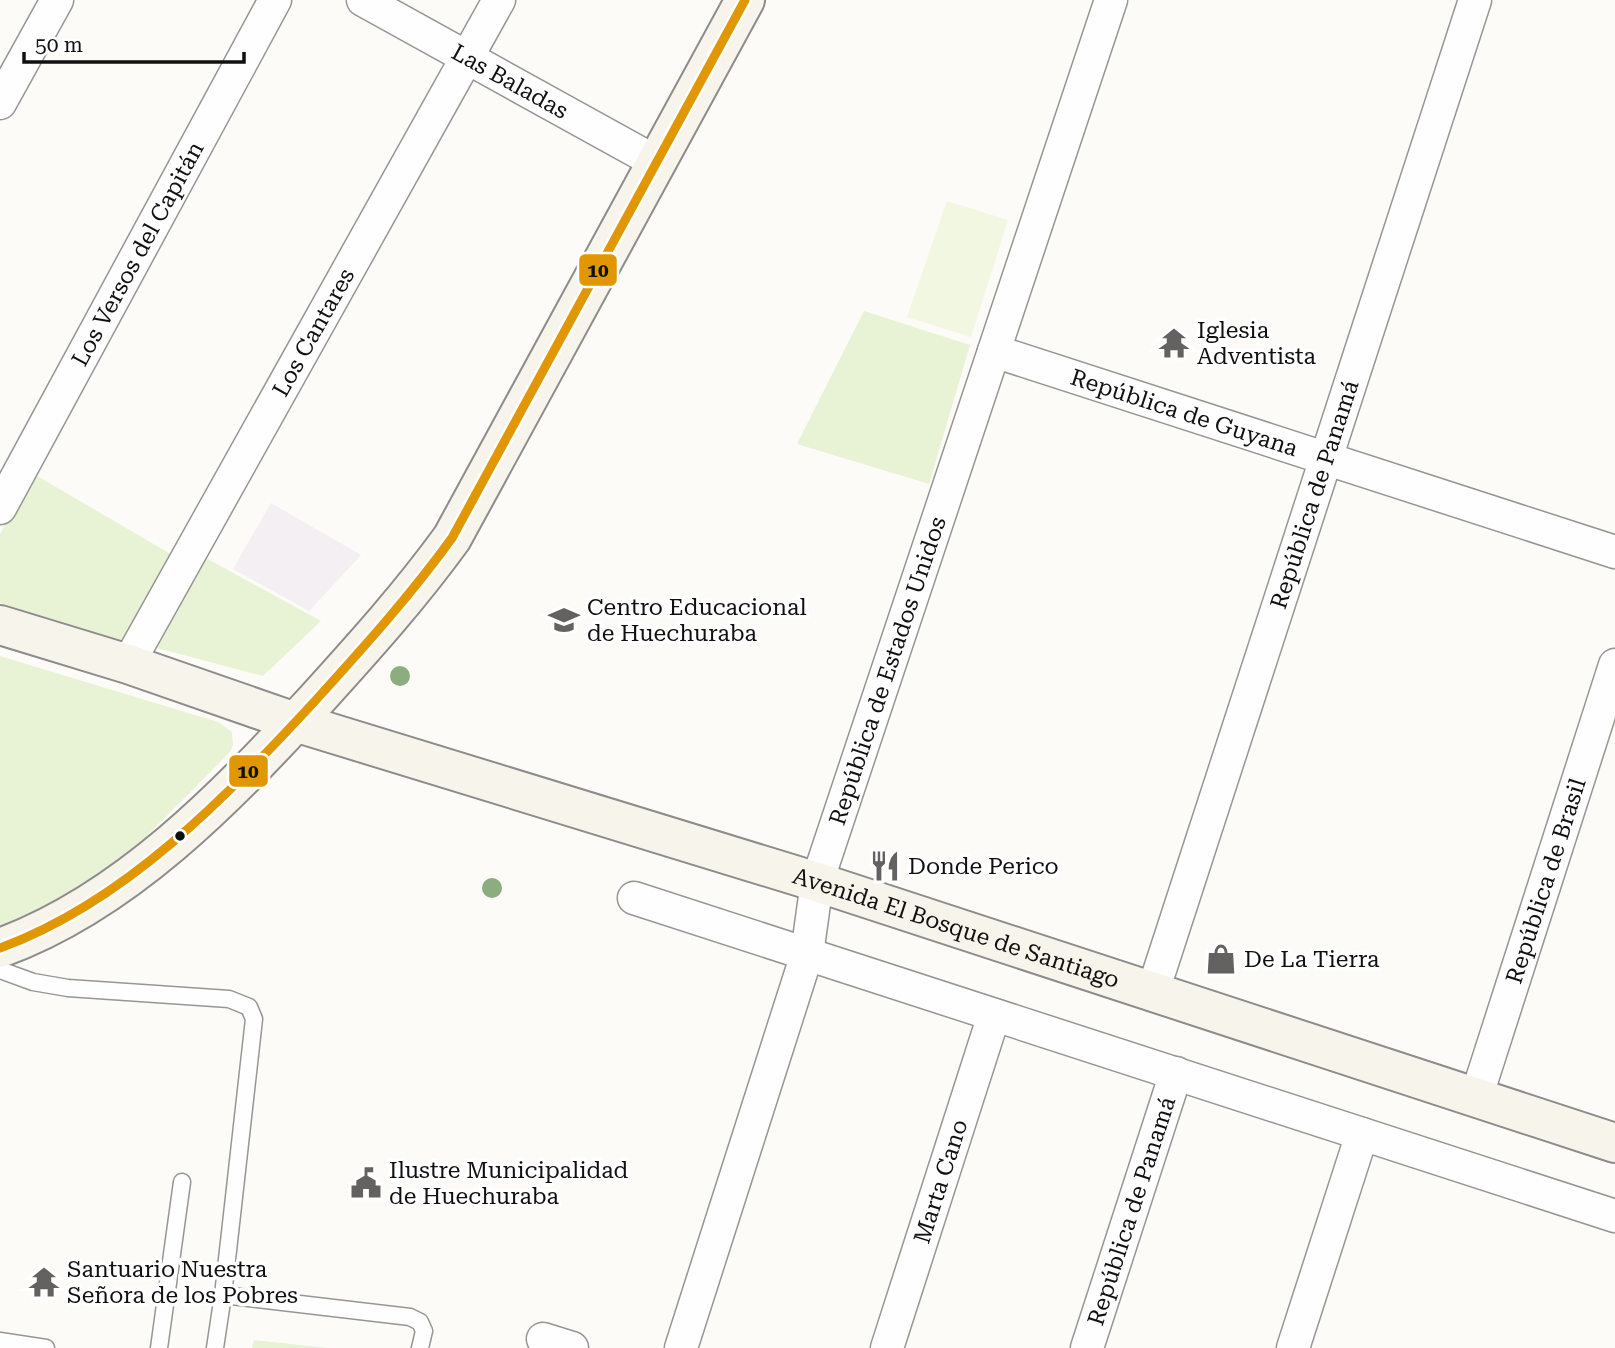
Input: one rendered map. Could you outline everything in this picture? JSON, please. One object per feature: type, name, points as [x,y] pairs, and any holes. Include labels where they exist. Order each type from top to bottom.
[{"type":"main road","points":[[0,948],[63,920],[99,899],[222,800],[419,583],[452,538],[745,0]]},
{"type":"main road","name":"Avenida El Bosque de Santiago","points":[[0,625],[128,664],[295,722],[817,882],[1615,1143]]},
{"type":"street","points":[[0,103],[57,0]]},
{"type":"street","name":"Los Versos del Capitán","points":[[0,508],[275,0]]},
{"type":"street","name":"Las Baladas","points":[[363,0],[656,162]]},
{"type":"street","name":"Los Cantares","points":[[128,664],[499,0]]},
{"type":"street","name":"República de Estados Unidos","points":[[681,1348],[807,954],[817,882],[1111,0]]},
{"type":"street","name":"República de Panamá","points":[[1153,991],[1475,0]]},
{"type":"street","name":"República de Guyana","points":[[994,351],[1615,552]]},
{"type":"street","name":"República de Brasil","points":[[1476,1098],[1615,665]]},
{"type":"street","points":[[634,898],[1615,1216]]},
{"type":"street","name":"Marta Cano","points":[[887,1348],[994,1014]]},
{"type":"street","name":"República de Panamá","points":[[1087,1348],[1176,1073]]},
{"type":"street","points":[[1296,1347],[1362,1133]]},
{"type":"lane","points":[[0,970],[7,975],[33,982],[68,988],[229,999],[249,1007],[254,1019],[215,1348]]},
{"type":"lane","points":[[159,1348],[182,1182]]},
{"type":"lane","points":[[223,1295],[410,1317],[419,1322],[424,1331],[420,1348]]},
{"type":"lane","points":[[0,1341],[46,1348]]},
{"type":"shaded area","points":[[271,503],[361,555],[309,611],[233,569]]},
{"type":"green space","points":[[947,201],[1008,220],[971,337],[907,317]]},
{"type":"green space","points":[[864,311],[970,345],[929,484],[797,444]]},
{"type":"green space","points":[[32,473],[174,556],[122,643],[0,603],[0,534]]},
{"type":"green space","points":[[206,558],[321,621],[263,676],[157,648]]},
{"type":"green space","points":[[0,656],[218,722],[232,732],[233,745],[230,752],[115,868],[0,938]]},
{"type":"green space","points":[[254,1340],[328,1348],[252,1348]]},
{"type":"transit line","name":"10","points":[[0,948],[46,928],[90,904],[132,875],[171,843],[246,774],[315,701],[420,580],[452,538],[745,0]]},
{"type":"place","name":"Iglesia Adventista","points":[[1174,343]]},
{"type":"place","name":"Centro Educacional de Huechuraba","points":[[564,620]]},
{"type":"place","name":"Donde Perico","points":[[885,866]]},
{"type":"place","name":"De La Tierra","points":[[1221,959]]},
{"type":"place","name":"Ilustre Municipalidad de Huechuraba","points":[[366,1183]]},
{"type":"place","name":"Santuario Nuestra Señora de los Pobres","points":[[44,1282]]}]
